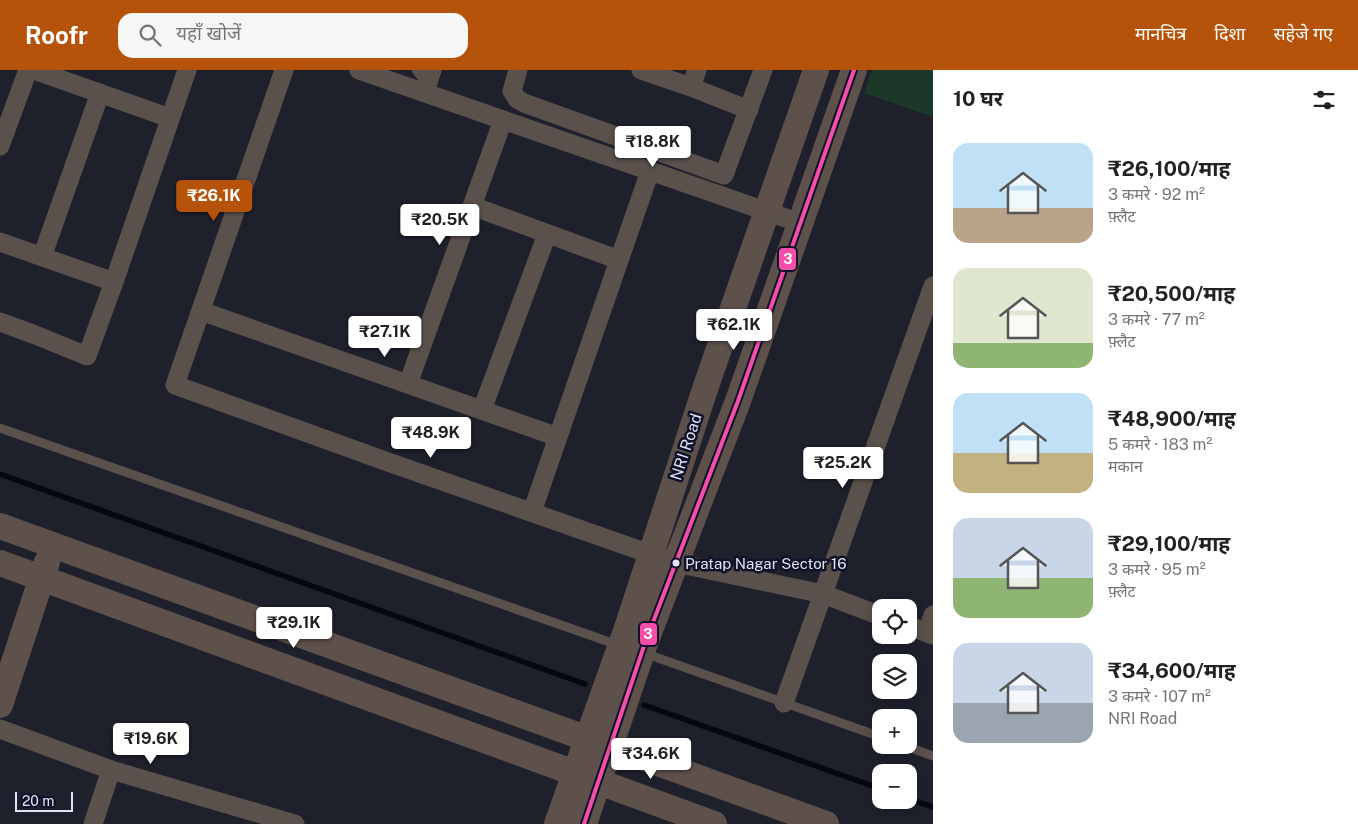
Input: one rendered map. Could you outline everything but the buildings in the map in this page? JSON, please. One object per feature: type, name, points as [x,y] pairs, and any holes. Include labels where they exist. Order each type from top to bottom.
[{"type":"street","points":[[0,146],[28,70]]},
{"type":"street","points":[[34,70],[170,118]]},
{"type":"street","points":[[0,322],[87,356],[187,70]]},
{"type":"street","points":[[284,70],[175,385],[676,563],[823,594],[872,613]]},
{"type":"street","points":[[359,70],[425,79],[503,120],[800,223]]},
{"type":"street","points":[[518,70],[512,91],[517,99],[524,103],[724,175],[763,70]]},
{"type":"street","points":[[641,70],[694,79],[748,110]]},
{"type":"street","name":"NRI Road","points":[[584,824],[598,783],[599,743],[631,649],[651,553],[816,70]]},
{"type":"street","name":"NRI Road","points":[[631,649],[676,563],[738,401],[854,70]]},
{"type":"street","points":[[42,257],[100,94]]},
{"type":"street","points":[[408,384],[503,120]]},
{"type":"street","points":[[532,512],[650,171]]},
{"type":"street","points":[[472,206],[619,260]]},
{"type":"street","points":[[482,410],[547,234]]},
{"type":"street","points":[[0,242],[114,282]]},
{"type":"street","points":[[784,703],[823,594],[927,325],[933,286]]},
{"type":"street","points":[[201,311],[558,437]]},
{"type":"street","points":[[0,526],[826,824]]},
{"type":"street","points":[[0,704],[53,545]]},
{"type":"street","points":[[0,563],[714,824]]},
{"type":"street","points":[[917,629],[930,634],[933,615]]},
{"type":"street","points":[[0,729],[111,770],[295,824]]},
{"type":"street","name":"NRI Road","points":[[557,824],[575,774],[599,743]]},
{"type":"street","points":[[93,824],[111,770]]},
{"type":"lane","points":[[0,428],[872,735]]},
{"type":"lane","points":[[917,750],[933,756]]},
{"type":"green space","points":[[872,70],[933,70],[933,117],[864,93]]},
{"type":"waterway","points":[[0,474],[585,684]]},
{"type":"waterway","points":[[644,705],[872,786]]},
{"type":"waterway","points":[[917,802],[933,807]]},
{"type":"transit line","name":"3","points":[[584,824],[645,643],[738,401],[854,70]]},
{"type":"place","name":"Pratap Nagar Sector 16","points":[[676,563]]}]
